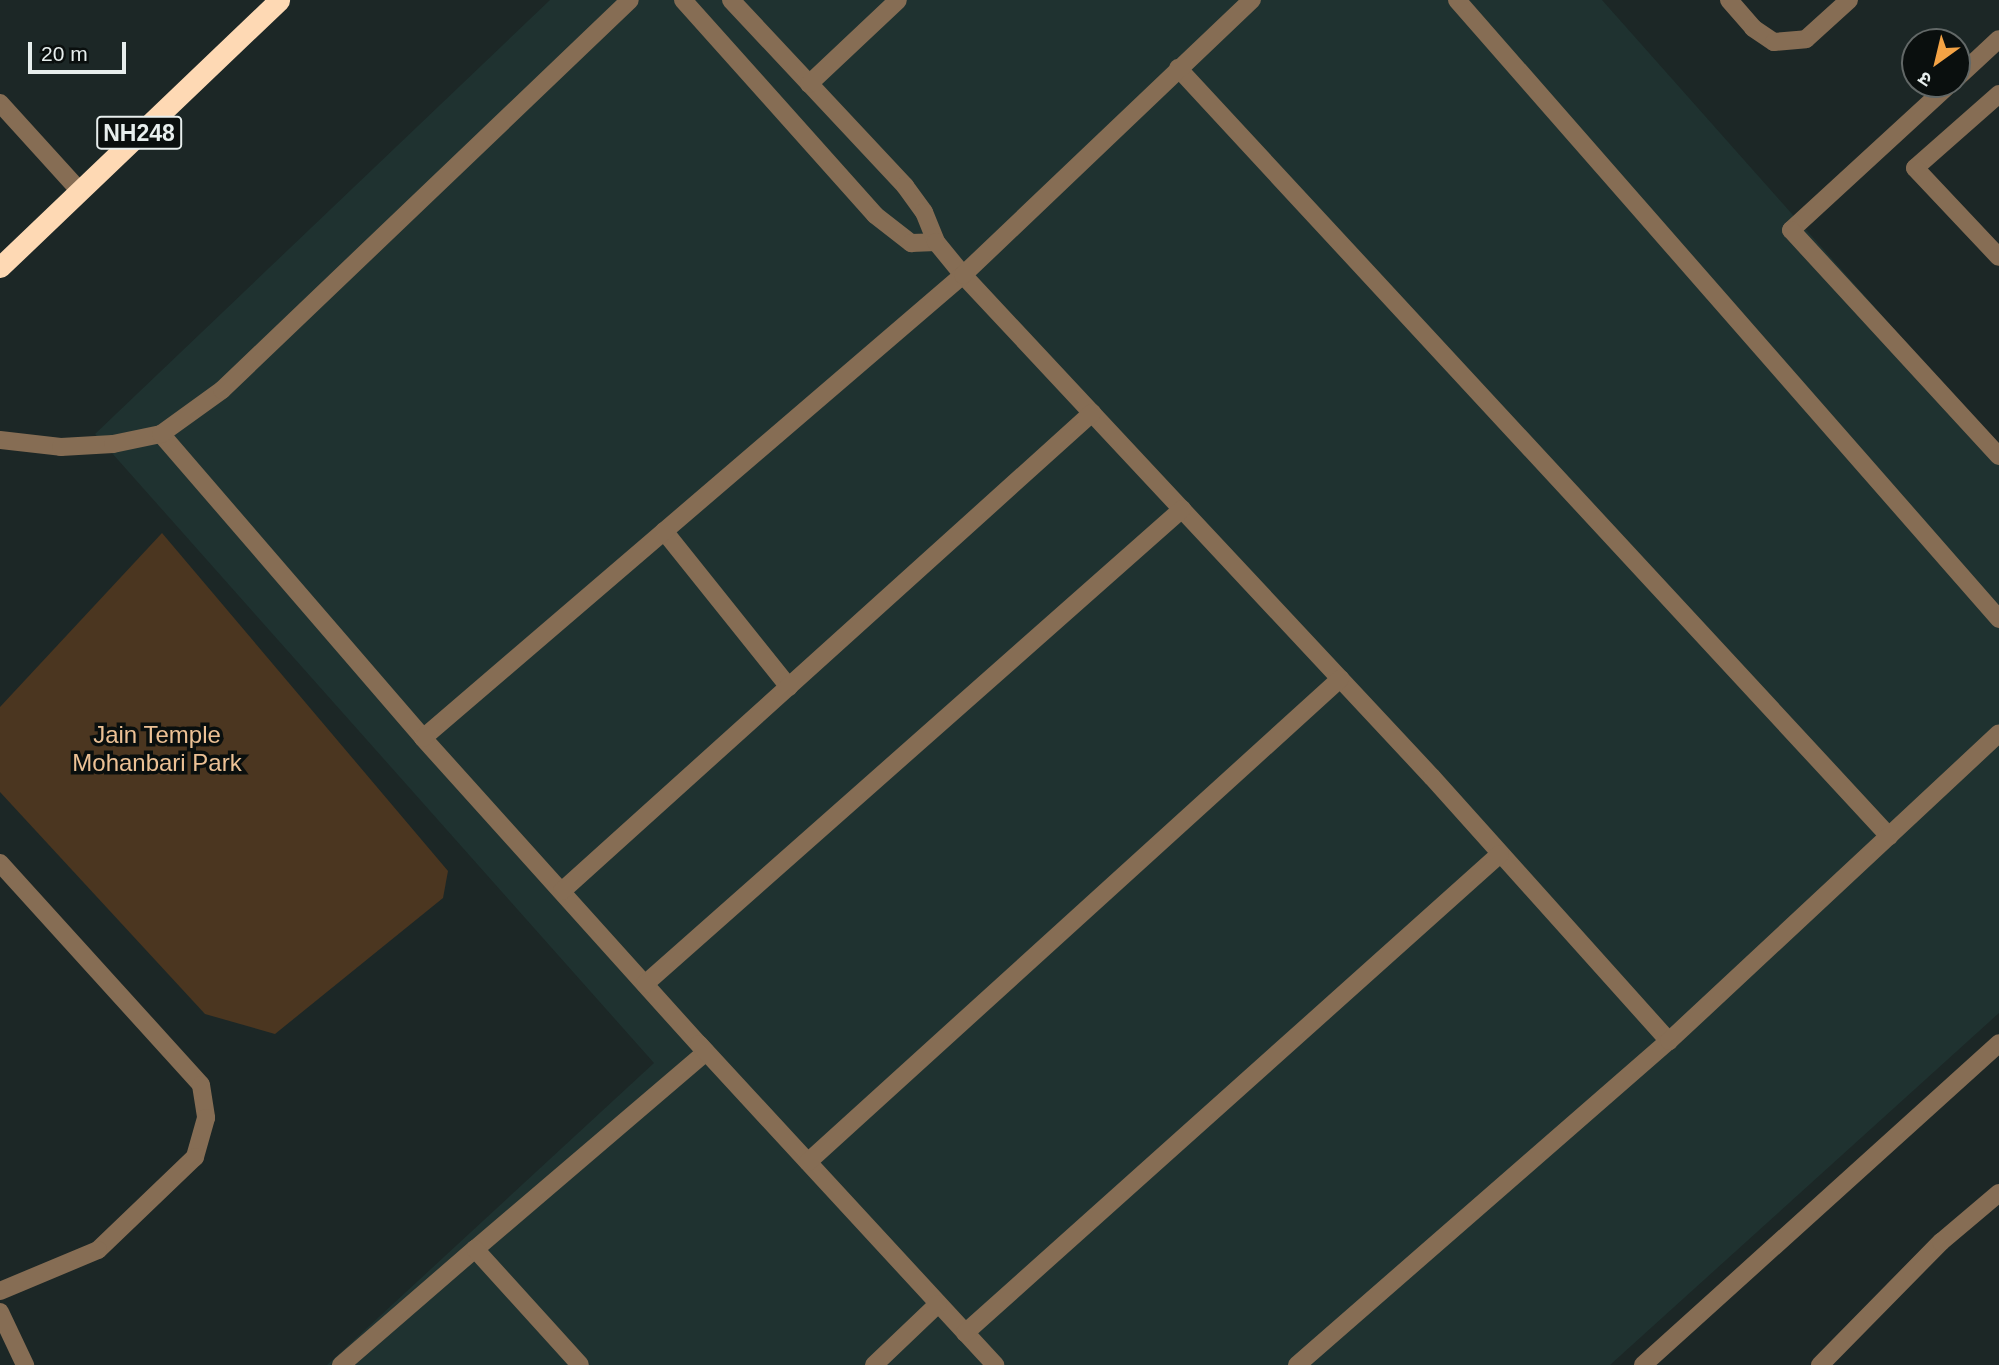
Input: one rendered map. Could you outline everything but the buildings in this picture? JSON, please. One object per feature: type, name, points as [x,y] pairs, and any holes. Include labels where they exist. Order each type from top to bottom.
[{"type":"highway","name":"NH248","points":[[0,267],[279,0]]},
{"type":"street","points":[[0,440],[61,447],[113,444],[161,434],[222,390],[630,0]]},
{"type":"street","points":[[683,0],[875,215],[911,243],[936,242]]},
{"type":"street","points":[[731,0],[905,186],[924,212],[936,242],[963,275],[1340,679],[1669,1041]]},
{"type":"street","points":[[809,84],[898,0]]},
{"type":"street","points":[[1457,0],[1999,620]]},
{"type":"street","points":[[1729,0],[1753,28],[1774,42],[1806,40],[1849,0]]},
{"type":"street","points":[[423,737],[963,275],[1242,3]]},
{"type":"street","points":[[1971,65],[1999,39]]},
{"type":"street","points":[[1178,68],[1889,836]]},
{"type":"street","points":[[1999,94],[1915,168],[1999,256]]},
{"type":"street","points":[[1935,98],[1791,230],[1999,456]]},
{"type":"street","points":[[0,103],[79,190]]},
{"type":"street","points":[[562,891],[1092,413]]},
{"type":"street","points":[[161,434],[423,737],[645,985],[995,1365]]},
{"type":"street","points":[[645,985],[1182,509]]},
{"type":"street","points":[[664,531],[789,687]]},
{"type":"street","points":[[808,1162],[1340,679]]},
{"type":"street","points":[[1297,1365],[1669,1041],[1999,733]]},
{"type":"street","points":[[965,1333],[1500,854]]},
{"type":"street","points":[[0,863],[201,1085],[206,1118],[195,1157],[97,1250],[0,1291]]},
{"type":"street","points":[[341,1365],[706,1052],[690,1035]]},
{"type":"street","points":[[1643,1365],[1999,1043]]},
{"type":"street","points":[[1820,1365],[1941,1242],[1999,1193]]},
{"type":"street","points":[[475,1249],[580,1365]]},
{"type":"street","points":[[874,1365],[938,1304]]},
{"type":"street","points":[[0,1312],[25,1365]]},
{"type":"shaded area","points":[[550,0],[1602,0],[1999,447],[1999,1013],[1610,1365],[327,1365],[654,1063],[95,434]]},
{"type":"green space","name":"Jain Temple Mohanbari Park","points":[[162,533],[448,871],[443,898],[275,1034],[205,1014],[0,792],[0,707]]}]
